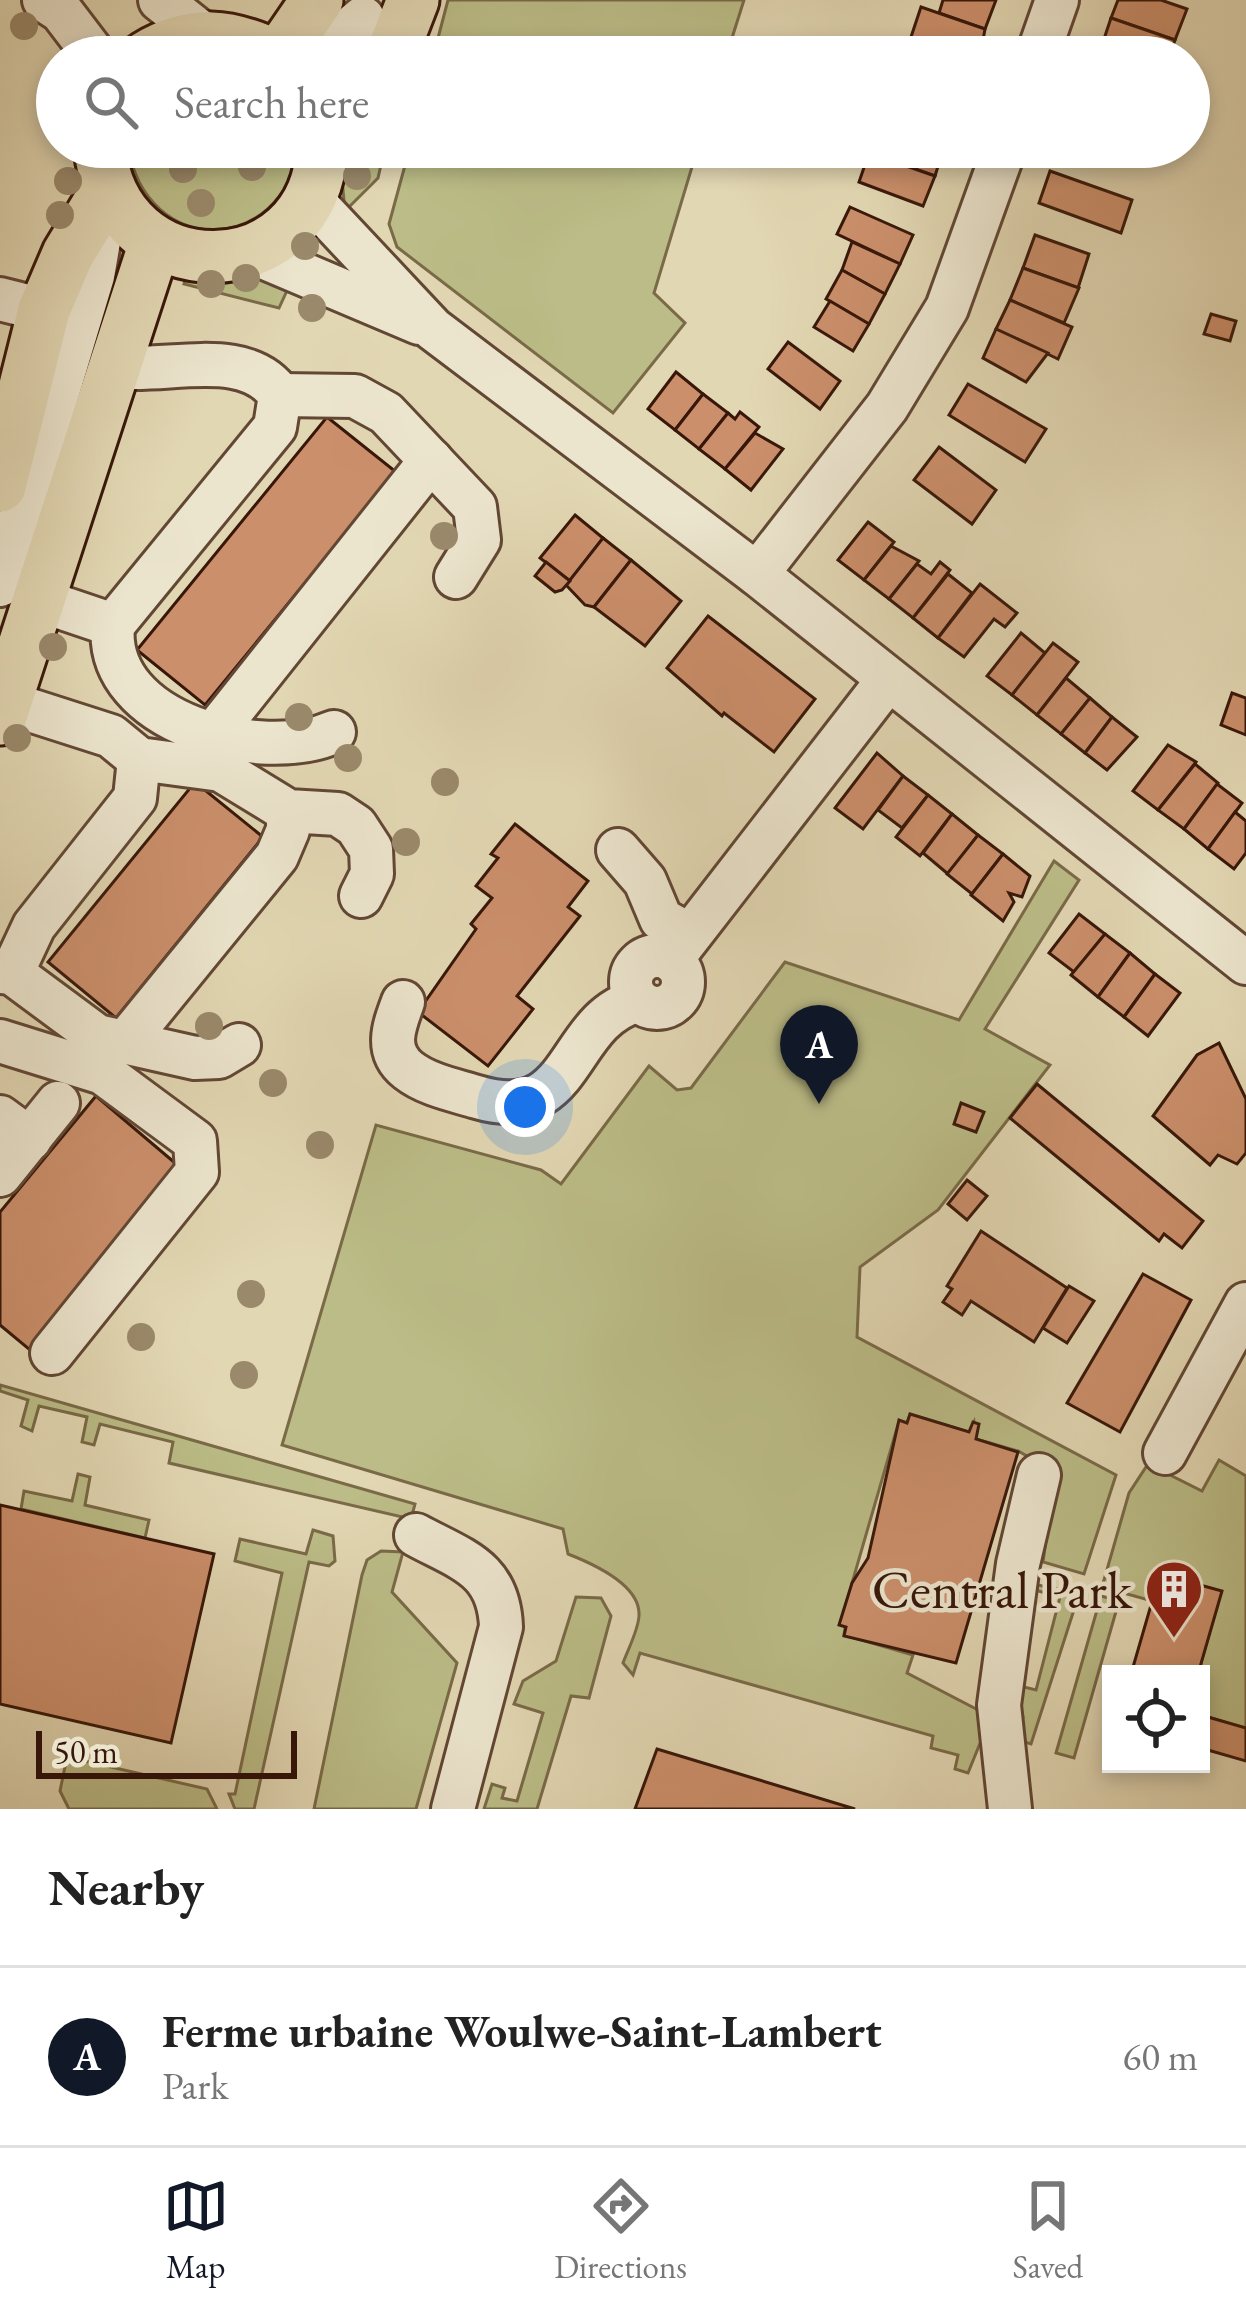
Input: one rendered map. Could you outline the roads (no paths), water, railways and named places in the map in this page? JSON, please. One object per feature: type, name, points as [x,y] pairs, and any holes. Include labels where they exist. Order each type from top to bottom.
[{"type":"main road","points":[[359,26],[413,0]]},
{"type":"main road","points":[[200,36],[212,36]]},
{"type":"main road","points":[[104,168],[127,219],[155,243],[210,258],[249,251],[279,234],[317,168]]},
{"type":"main road","points":[[0,485],[22,304],[68,254],[104,168]]},
{"type":"main road","points":[[3,710],[20,592],[114,367],[155,243]]},
{"type":"street","points":[[44,0],[61,11],[80,36]]},
{"type":"street","points":[[160,0],[204,35]]},
{"type":"street","points":[[1044,36],[1057,0]]},
{"type":"street","points":[[104,168],[93,276],[20,592],[113,625]]},
{"type":"street","points":[[324,168],[433,329]]},
{"type":"street","points":[[757,574],[887,407],[947,308],[997,168]]},
{"type":"street","points":[[249,251],[433,329],[757,574],[1246,963]]},
{"type":"street","points":[[114,367],[151,372],[243,365],[268,377],[280,395],[275,427],[113,625],[111,646],[124,679],[184,729],[282,746],[334,731]]},
{"type":"street","points":[[280,395],[355,396],[386,413],[475,507],[479,541],[456,577]]},
{"type":"street","points":[[214,733],[431,460]]},
{"type":"street","points":[[680,947],[887,680]]},
{"type":"street","points":[[3,710],[111,736],[139,759],[221,770],[288,811],[338,814],[356,826],[371,862],[372,874],[361,896]]},
{"type":"street","points":[[139,759],[135,798],[34,926],[6,972],[98,1036],[195,1058],[219,1057],[239,1045]]},
{"type":"street","points":[[127,1040],[277,856],[288,830],[288,811]]},
{"type":"street","points":[[403,1002],[393,1030],[393,1050],[405,1069],[434,1084],[509,1106],[545,1095],[607,1018],[637,1001],[658,1009],[677,999],[683,978],[680,947],[645,881],[618,850]]},
{"type":"street","points":[[0,1041],[104,1073],[195,1141],[197,1172],[52,1352]]},
{"type":"street","points":[[0,1175],[15,1128],[58,1103]]},
{"type":"street","points":[[1165,1453],[1246,1304]]},
{"type":"street","points":[[1039,1475],[1018,1564],[999,1705],[1011,1809],[1034,1804],[1046,1809]]},
{"type":"street","points":[[416,1535],[478,1570],[500,1600],[501,1627],[453,1809]]},
{"type":"place","name":"Ferme urbaine Woulwe-Saint-Lambert","points":[[819,1104]]},
{"type":"place","name":"Central Park","points":[[1174,1640]]}]
